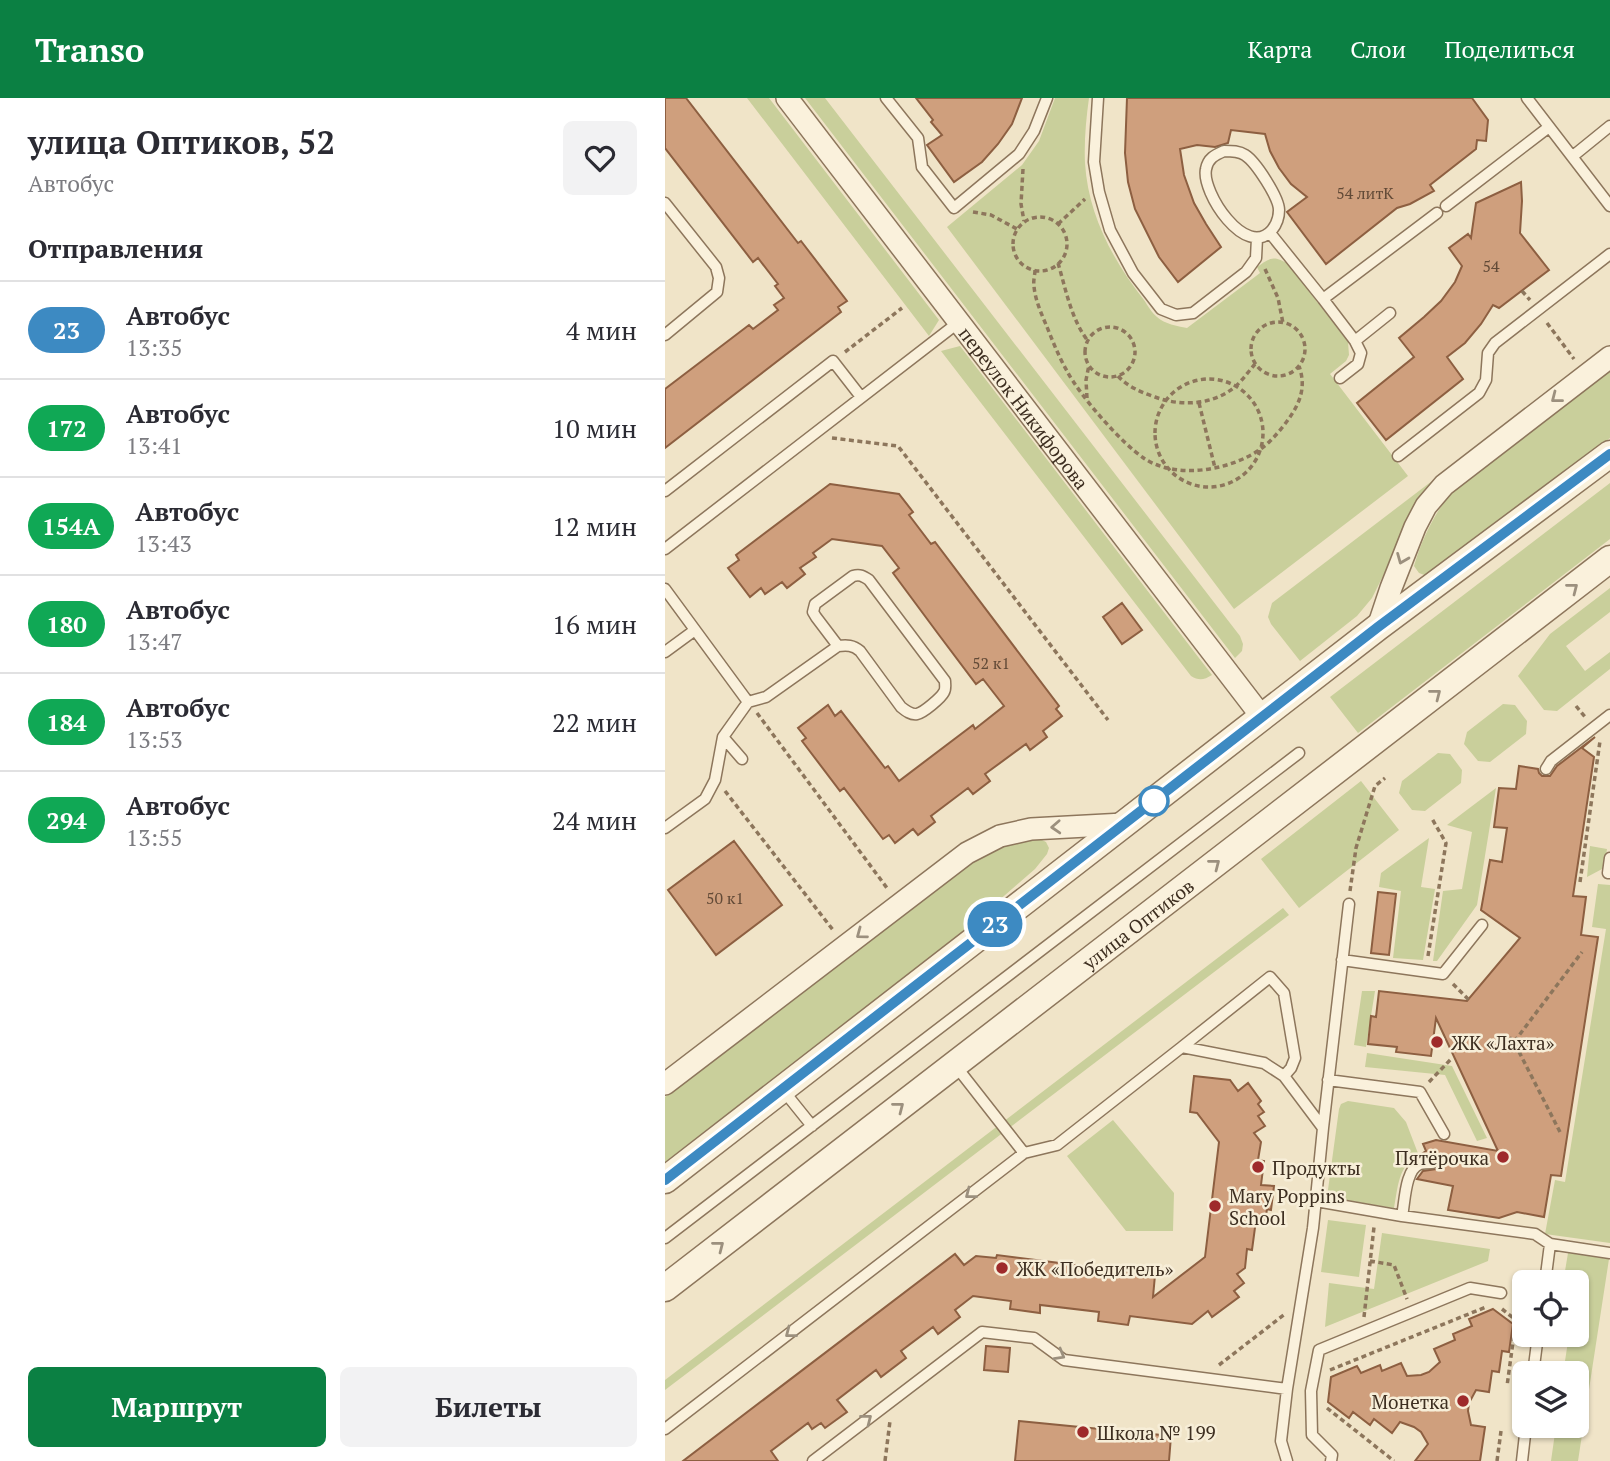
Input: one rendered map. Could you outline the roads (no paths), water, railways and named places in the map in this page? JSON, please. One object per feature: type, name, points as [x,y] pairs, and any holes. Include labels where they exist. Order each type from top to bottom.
[{"type":"street","name":"переулок Никифорова","points":[[787,98],[1262,717]]},
{"type":"street","points":[[1378,627],[1415,527],[1426,506],[1444,485],[1610,357]]},
{"type":"street","points":[[665,1180],[1378,627],[1610,454]]},
{"type":"street","name":"улица Оптиков","points":[[665,1288],[1610,559]]},
{"type":"street","points":[[665,1084],[967,853],[999,836],[1031,829],[1124,824]]},
{"type":"lane","points":[[886,98],[918,138],[922,167],[954,208],[1019,154],[1034,131],[1047,98]]},
{"type":"lane","points":[[1098,98],[1094,162],[1098,192],[1110,230],[1133,274],[1161,309],[1176,315],[1193,313],[1246,272],[1257,258],[1257,238]]},
{"type":"lane","points":[[1527,98],[1610,206]]},
{"type":"lane","points":[[1573,156],[1610,126]]},
{"type":"lane","points":[[1323,299],[1549,127]]},
{"type":"lane","points":[[1224,151],[1237,152],[1246,156],[1255,166],[1276,197],[1280,209],[1270,233],[1257,238],[1245,235],[1226,219],[1205,176],[1206,166],[1212,156],[1224,151]]},
{"type":"lane","points":[[665,203],[716,267],[719,278],[717,292],[665,335]]},
{"type":"lane","points":[[1270,233],[1355,341],[1361,353],[1357,365],[1339,378]]},
{"type":"lane","points":[[1398,456],[1479,393],[1486,380],[1488,353],[1495,343],[1610,254]]},
{"type":"lane","points":[[1355,341],[1390,313]]},
{"type":"lane","points":[[665,549],[959,322]]},
{"type":"lane","points":[[665,491],[833,361],[861,397]]},
{"type":"lane","points":[[665,828],[705,799],[715,780],[723,737],[748,702],[766,697],[838,646],[856,647],[901,707],[909,713],[915,715],[921,712],[944,692],[945,681],[864,576],[853,576],[815,604],[813,612],[838,646]]},
{"type":"lane","points":[[665,589],[748,702]]},
{"type":"lane","points":[[665,652],[695,630]]},
{"type":"lane","points":[[1546,769],[1551,761],[1610,715]]},
{"type":"lane","points":[[723,737],[742,759]]},
{"type":"lane","points":[[665,1238],[1299,753]]},
{"type":"lane","points":[[1610,858],[1610,873]]},
{"type":"lane","points":[[1287,1461],[1282,1441],[1287,1389],[1316,1201],[1349,904]]},
{"type":"lane","points":[[1342,961],[1443,974],[1482,925]]},
{"type":"lane","points":[[665,1429],[1024,1153],[1057,1145],[1270,976],[1284,993],[1295,1058],[1284,1076]]},
{"type":"lane","points":[[1182,1047],[1264,1063],[1284,1076],[1324,1128]]},
{"type":"lane","points":[[955,1065],[1024,1153]]},
{"type":"lane","points":[[1328,1080],[1420,1092],[1444,1134]]},
{"type":"lane","points":[[782,1090],[812,1126]]},
{"type":"lane","points":[[1402,1216],[1409,1176],[1420,1164],[1432,1163]]},
{"type":"lane","points":[[1316,1201],[1535,1234],[1550,1244],[1610,1254]]},
{"type":"lane","points":[[1547,1270],[1550,1244]]},
{"type":"lane","points":[[1335,1459],[1312,1434],[1311,1391],[1319,1350],[1470,1288],[1501,1293]]},
{"type":"lane","points":[[813,1461],[982,1332],[1034,1338],[1064,1360],[1287,1389]]},
{"type":"lane","points":[[1522,1461],[1525,1438]]},
{"type":"place","name":"ЖК «Лахта»","points":[[1437,1042]]},
{"type":"place","name":"Пятёрочка","points":[[1503,1157]]},
{"type":"place","name":"Продукты","points":[[1258,1167]]},
{"type":"place","name":"Mary Poppins School","points":[[1215,1206]]},
{"type":"place","name":"ЖК «Победитель»","points":[[1002,1268]]},
{"type":"place","name":"Монетка","points":[[1463,1401]]},
{"type":"place","name":"Школа № 199","points":[[1083,1432]]}]
